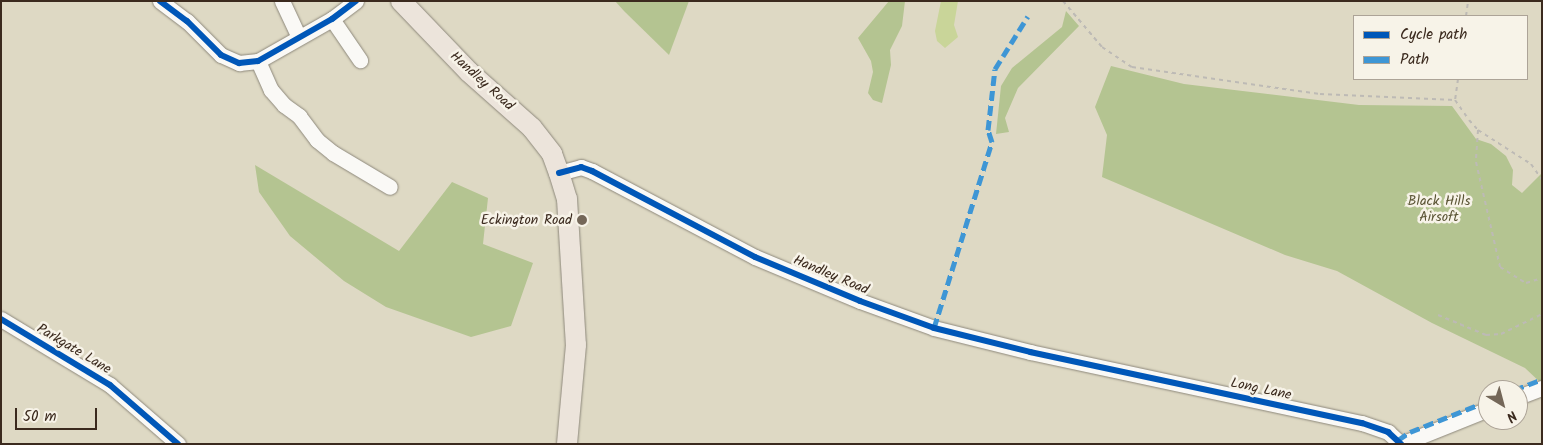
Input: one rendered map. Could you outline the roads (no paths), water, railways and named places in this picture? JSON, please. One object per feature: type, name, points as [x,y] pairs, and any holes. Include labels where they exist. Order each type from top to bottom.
[{"type":"main road","name":"Handley Road","points":[[401,1],[470,72],[532,128],[552,154],[559,174]]},
{"type":"main road","points":[[559,174],[568,199],[576,345],[566,444]]},
{"type":"street","points":[[160,1],[187,21],[221,55],[239,63],[258,60],[298,36],[332,19],[356,1]]},
{"type":"street","points":[[282,1],[298,36]]},
{"type":"street","points":[[332,19],[360,60]]},
{"type":"street","points":[[258,60],[272,90],[284,105],[299,116],[317,140],[333,153],[390,187]]},
{"type":"street","name":"Handley Road","points":[[559,174],[569,168],[592,171],[755,257],[860,301],[934,328],[1110,370]]},
{"type":"street","name":"Parkgate Lane","points":[[1,319],[110,385],[178,444]]},
{"type":"street","name":"Long Lane","points":[[1110,370],[1362,423],[1388,432],[1401,444]]},
{"type":"street","points":[[1528,393],[1542,388]]},
{"type":"street","points":[[1401,444],[1478,413]]},
{"type":"place","name":"Eckington Road","points":[[582,220]]},
{"type":"park label","name":"Black Hills Airsoft","points":[[1439,210]]}]
